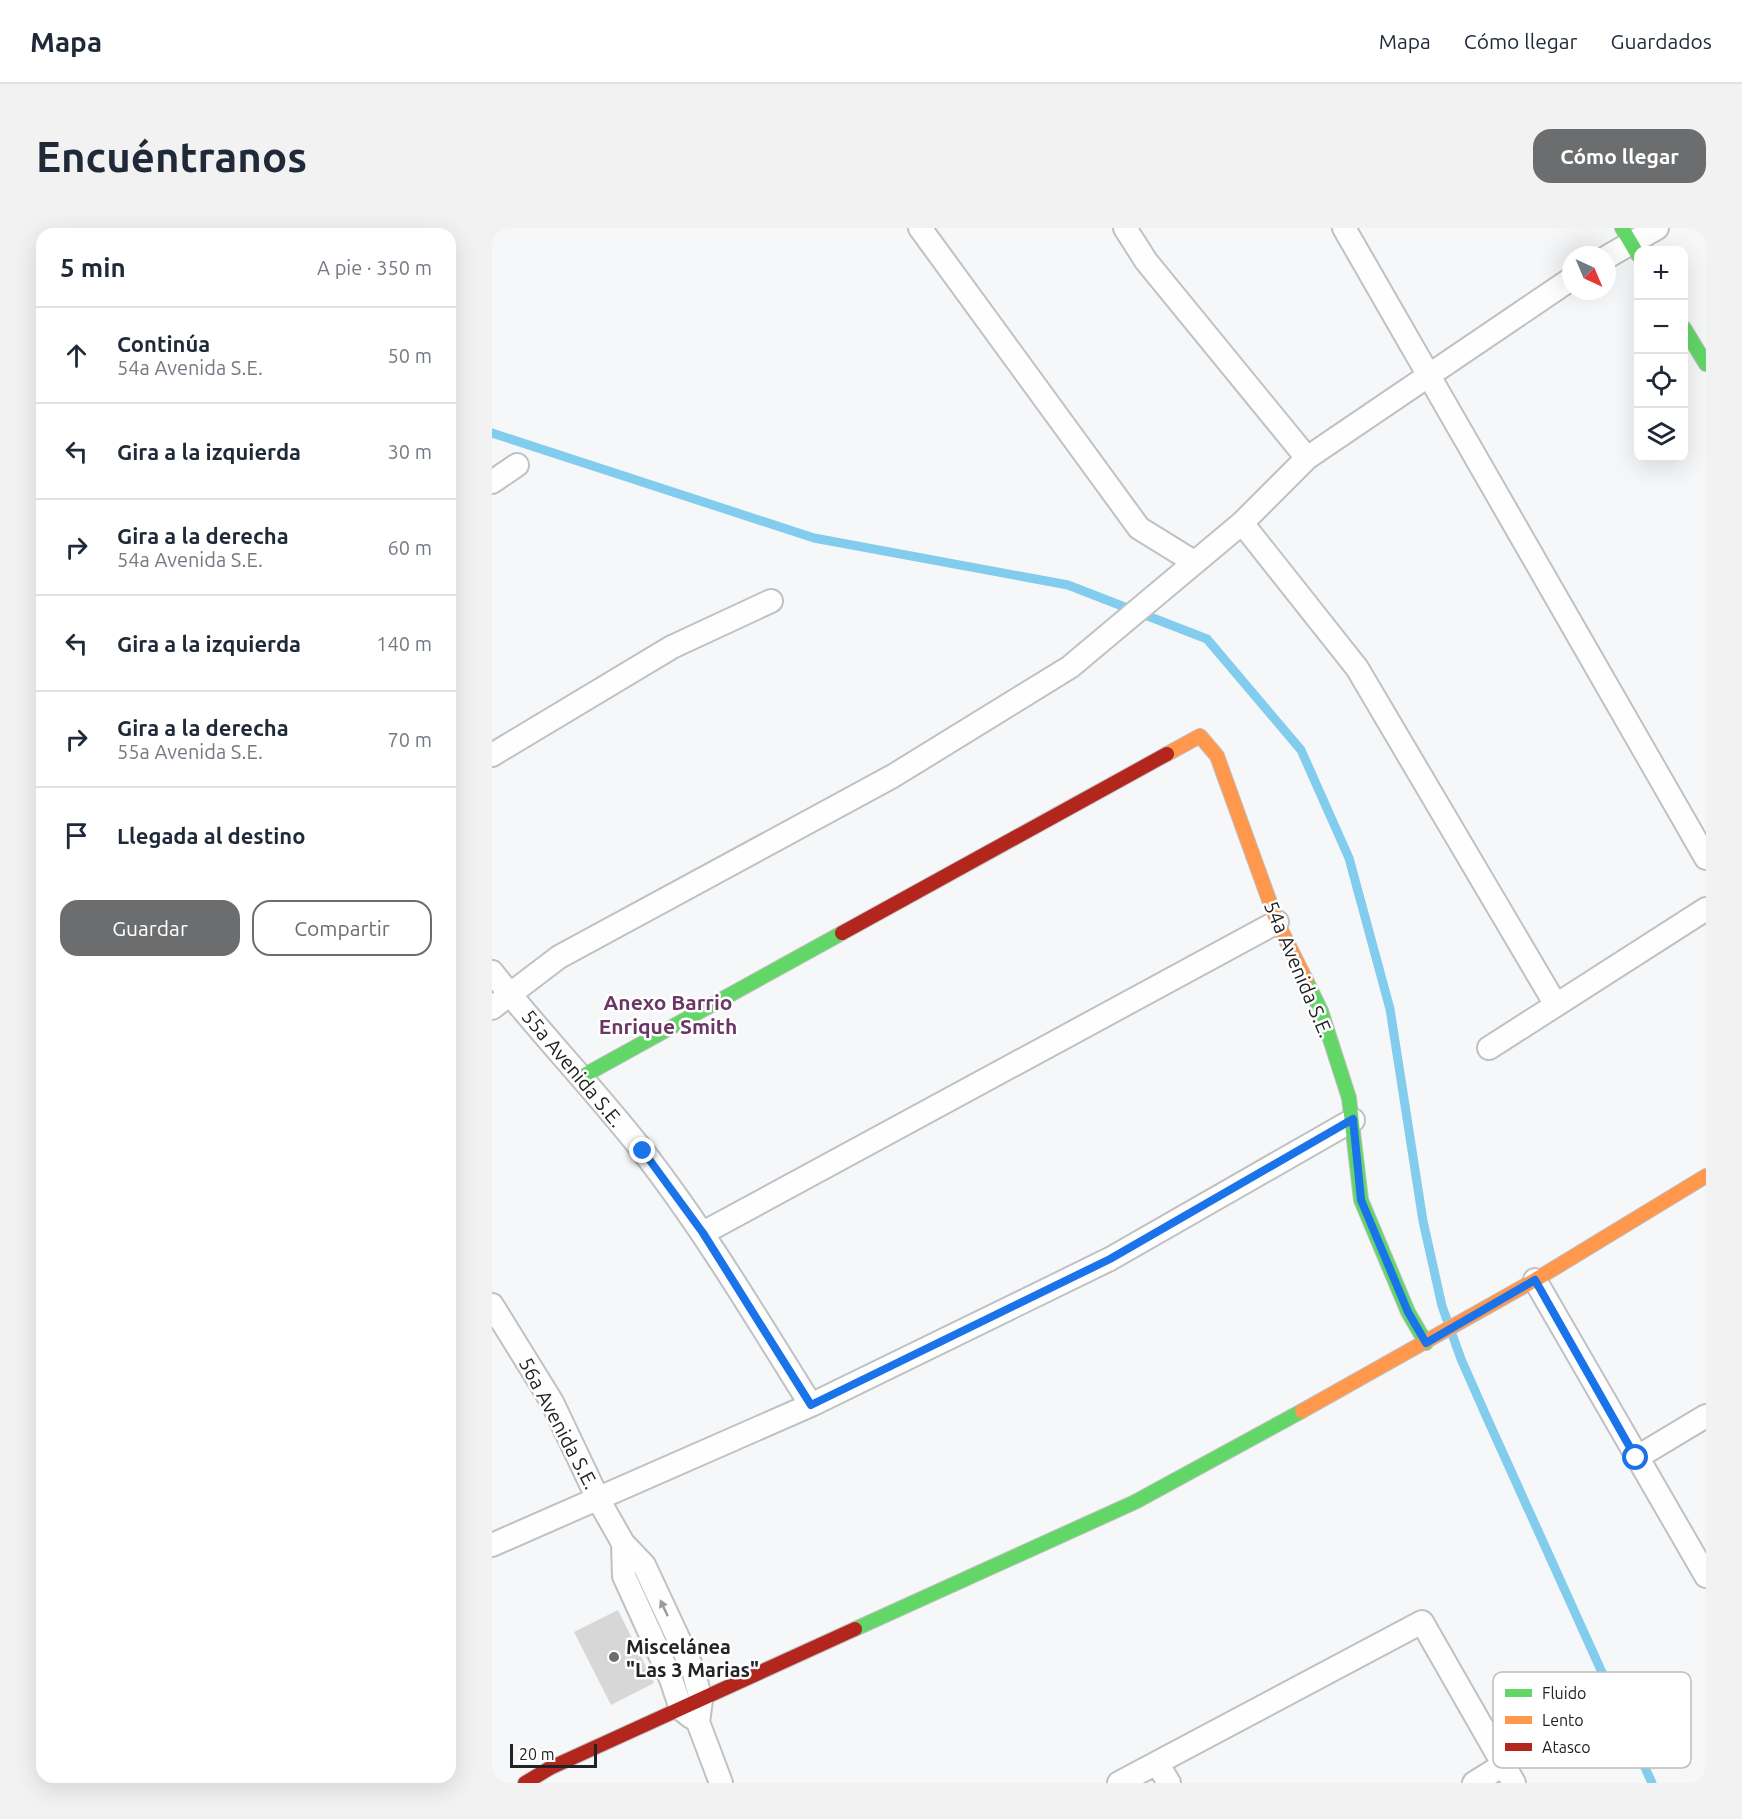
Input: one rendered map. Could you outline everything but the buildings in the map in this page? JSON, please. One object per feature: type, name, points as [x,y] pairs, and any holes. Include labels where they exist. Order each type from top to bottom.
[{"type":"street","points":[[920,228],[1139,528],[1188,568]]},
{"type":"street","points":[[1125,228],[1146,261],[1307,458]]},
{"type":"street","points":[[1344,228],[1706,858]]},
{"type":"street","points":[[1616,251],[1657,228]]},
{"type":"street","points":[[501,1001],[559,957],[893,776],[1070,667],[1242,523],[1307,458],[1562,285]]},
{"type":"street","points":[[1688,336],[1706,364]]},
{"type":"street","points":[[492,482],[517,465]]},
{"type":"street","points":[[1242,523],[1357,668],[1556,1005]]},
{"type":"street","points":[[492,754],[672,647],[771,601]]},
{"type":"street","name":"54a Avenida S.E.","points":[[583,1076],[1200,736],[1217,756],[1277,922],[1321,1011],[1349,1098],[1361,1200],[1408,1312],[1432,1339]]},
{"type":"street","points":[[1489,1048],[1706,909]]},
{"type":"street","points":[[703,1233],[1277,922]]},
{"type":"street","name":"55a Avenida S.E.","points":[[492,972],[501,1001],[583,1076],[643,1151],[703,1233],[811,1405]]},
{"type":"street","points":[[492,1545],[811,1405],[1110,1259],[1353,1119]]},
{"type":"street","points":[[525,1783],[550,1768],[693,1711],[1135,1502],[1463,1322],[1706,1176]]},
{"type":"street","points":[[1535,1280],[1706,1576]]},
{"type":"street","name":"56a Avenida S.E.","points":[[492,1305],[552,1402],[598,1499],[622,1543],[624,1576],[671,1679],[693,1711],[722,1783]]},
{"type":"street","points":[[1636,1458],[1706,1416]]},
{"type":"street","points":[[1119,1783],[1422,1622],[1493,1747]]},
{"type":"street","points":[[1157,1763],[1169,1783]]},
{"type":"street","points":[[1474,1783],[1508,1774]]},
{"type":"waterway","points":[[492,433],[814,538],[1068,585],[1207,639],[1301,750],[1349,858],[1390,1009],[1423,1221],[1442,1306],[1461,1359],[1602,1672]]},
{"type":"waterway","points":[[1645,1768],[1652,1783]]},
{"type":"traffic: fast","points":[[1622,228],[1634,248]]},
{"type":"traffic: fast","points":[[1688,335],[1706,364]]},
{"type":"traffic: fast","points":[[583,1076],[842,933]]},
{"type":"traffic: fast","points":[[1306,980],[1321,1011],[1349,1098],[1361,1200],[1408,1312],[1426,1343]]},
{"type":"traffic: fast","points":[[855,1629],[1135,1502],[1302,1411]]},
{"type":"traffic: slow","points":[[1167,754],[1200,736],[1217,756],[1277,922],[1306,980]]},
{"type":"traffic: slow","points":[[1302,1411],[1535,1280],[1706,1176]]},
{"type":"traffic: jam","points":[[842,933],[1167,754]]},
{"type":"traffic: jam","points":[[525,1783],[550,1768],[855,1629]]},
{"type":"place","name":"Miscelánea \"Las 3 Marias\"","points":[[614,1657]]},
{"type":"district","name":"Anexo Barrio Enrique Smith","points":[[668,1014]]},
{"type":"route","points":[[643,1151],[703,1233],[811,1405],[1110,1259],[1353,1119],[1361,1200],[1408,1312],[1426,1343],[1535,1280],[1636,1458]]}]
